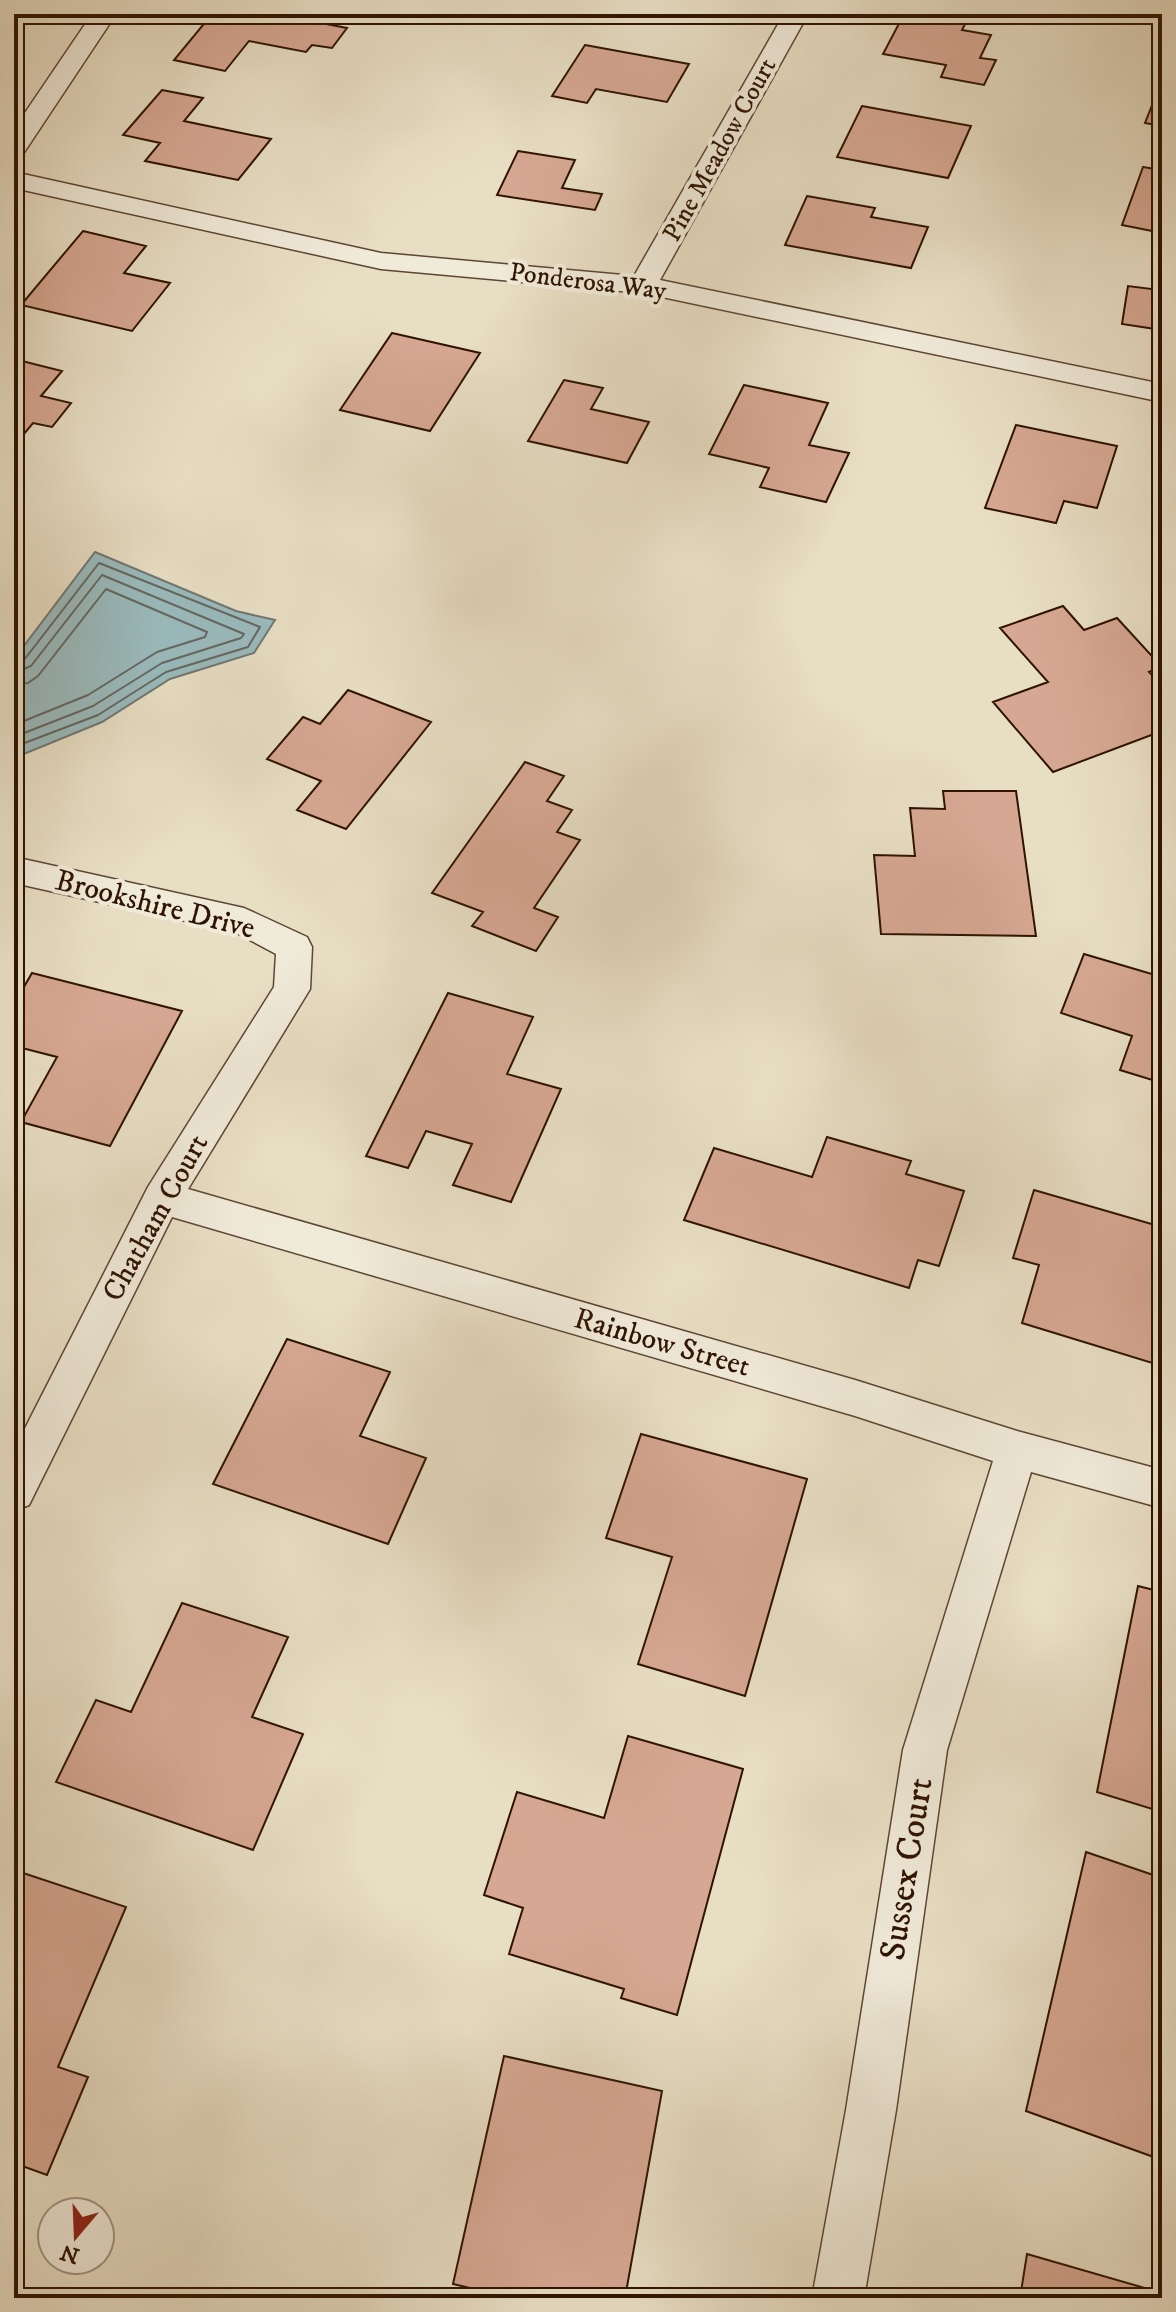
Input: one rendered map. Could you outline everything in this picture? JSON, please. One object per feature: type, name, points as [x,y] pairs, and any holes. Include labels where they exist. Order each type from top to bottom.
[{"type":"street","points":[[14,148],[104,14]]},
{"type":"street","name":"Pine Meadow Court","points":[[643,285],[796,14]]},
{"type":"street","name":"Ponderosa Way","points":[[14,180],[381,261],[643,285],[1162,393]]},
{"type":"street","name":"Brookshire Drive","points":[[14,870],[244,921],[294,947]]},
{"type":"street","name":"Chatham Court","points":[[14,1492],[162,1198],[292,989],[294,947]]},
{"type":"street","name":"Rainbow Street","points":[[162,1198],[855,1398],[1017,1450],[1162,1489]]},
{"type":"street","name":"Sussex Court","points":[[838,2298],[871,2110],[925,1750],[1017,1450]]},
{"type":"water","points":[[95,552],[236,611],[275,620],[254,653],[170,679],[102,722],[19,756],[14,754],[14,659]]},
{"type":"building","points":[[212,14],[274,14],[347,28],[332,48],[312,45],[306,52],[249,41],[225,71],[174,60]]},
{"type":"building","points":[[904,14],[965,24],[962,30],[991,35],[980,58],[996,60],[984,85],[941,77],[946,65],[883,54]]},
{"type":"building","points":[[585,45],[689,64],[667,102],[596,89],[587,103],[552,96]]},
{"type":"building","points":[[1162,80],[1162,126],[1145,123]]},
{"type":"building","points":[[162,90],[203,98],[184,121],[271,139],[238,180],[145,161],[160,143],[123,135]]},
{"type":"building","points":[[862,106],[971,126],[948,178],[837,157]]},
{"type":"building","points":[[518,151],[575,160],[562,188],[602,194],[595,210],[497,195]]},
{"type":"building","points":[[1143,167],[1162,170],[1162,233],[1122,225]]},
{"type":"building","points":[[807,196],[875,208],[871,217],[928,227],[911,268],[785,245]]},
{"type":"building","points":[[83,231],[146,246],[124,273],[170,283],[132,331],[21,305]]},
{"type":"building","points":[[1162,269],[1162,330],[1122,324],[1128,286],[1159,290]]},
{"type":"building","points":[[392,333],[480,353],[430,431],[340,410]]},
{"type":"building","points":[[14,359],[62,371],[41,396],[71,403],[52,427],[33,423],[14,446]]},
{"type":"building","points":[[564,380],[603,388],[591,409],[649,422],[627,463],[528,441]]},
{"type":"building","points":[[744,385],[828,403],[809,445],[849,453],[826,502],[760,487],[769,468],[709,454]]},
{"type":"building","points":[[1016,425],[1117,446],[1097,508],[1064,501],[1056,523],[985,508]]},
{"type":"building","points":[[1063,606],[1084,630],[1117,618],[1162,667],[1149,672],[1162,685],[1162,731],[1053,772],[993,702],[1048,682],[1000,628]]},
{"type":"building","points":[[348,690],[431,722],[346,829],[297,810],[321,781],[267,759],[303,717],[320,724]]},
{"type":"building","points":[[525,762],[564,776],[547,801],[572,810],[557,832],[580,840],[534,908],[558,917],[536,951],[472,926],[483,912],[432,893]]},
{"type":"building","points":[[943,791],[1016,791],[1036,936],[881,934],[874,855],[915,856],[910,808],[945,809]]},
{"type":"building","points":[[1084,954],[1162,977],[1162,1083],[1120,1070],[1132,1036],[1061,1013]]},
{"type":"building","points":[[32,973],[182,1011],[110,1146],[21,1122],[57,1057],[14,1046],[14,1004]]},
{"type":"building","points":[[448,993],[533,1017],[507,1074],[561,1089],[511,1202],[453,1185],[472,1144],[426,1131],[408,1168],[366,1156]]},
{"type":"building","points":[[827,1137],[911,1161],[906,1174],[964,1191],[939,1266],[918,1260],[909,1288],[684,1220],[714,1148],[812,1177]]},
{"type":"building","points":[[1034,1190],[1162,1227],[1162,1253],[1157,1273],[1162,1275],[1162,1366],[1022,1323],[1039,1265],[1013,1258]]},
{"type":"building","points":[[287,1339],[390,1372],[360,1436],[426,1458],[388,1544],[213,1484]]},
{"type":"building","points":[[641,1434],[807,1479],[745,1696],[638,1664],[672,1557],[606,1538]]},
{"type":"building","points":[[1138,1586],[1162,1592],[1162,1812],[1097,1792]]},
{"type":"building","points":[[182,1603],[288,1637],[252,1717],[303,1734],[253,1850],[56,1782],[96,1700],[131,1712]]},
{"type":"building","points":[[628,1736],[743,1769],[677,2015],[621,1998],[624,1989],[509,1954],[523,1908],[484,1895],[517,1792],[604,1818]]},
{"type":"building","points":[[1086,1852],[1162,1878],[1162,2160],[1026,2111]]},
{"type":"building","points":[[14,1870],[126,1907],[58,2067],[88,2077],[47,2175],[14,2163]]},
{"type":"building","points":[[504,2056],[662,2091],[625,2298],[512,2298],[453,2284]]},
{"type":"building","points":[[1027,2254],[1162,2293],[1162,2298],[1020,2298]]}]
